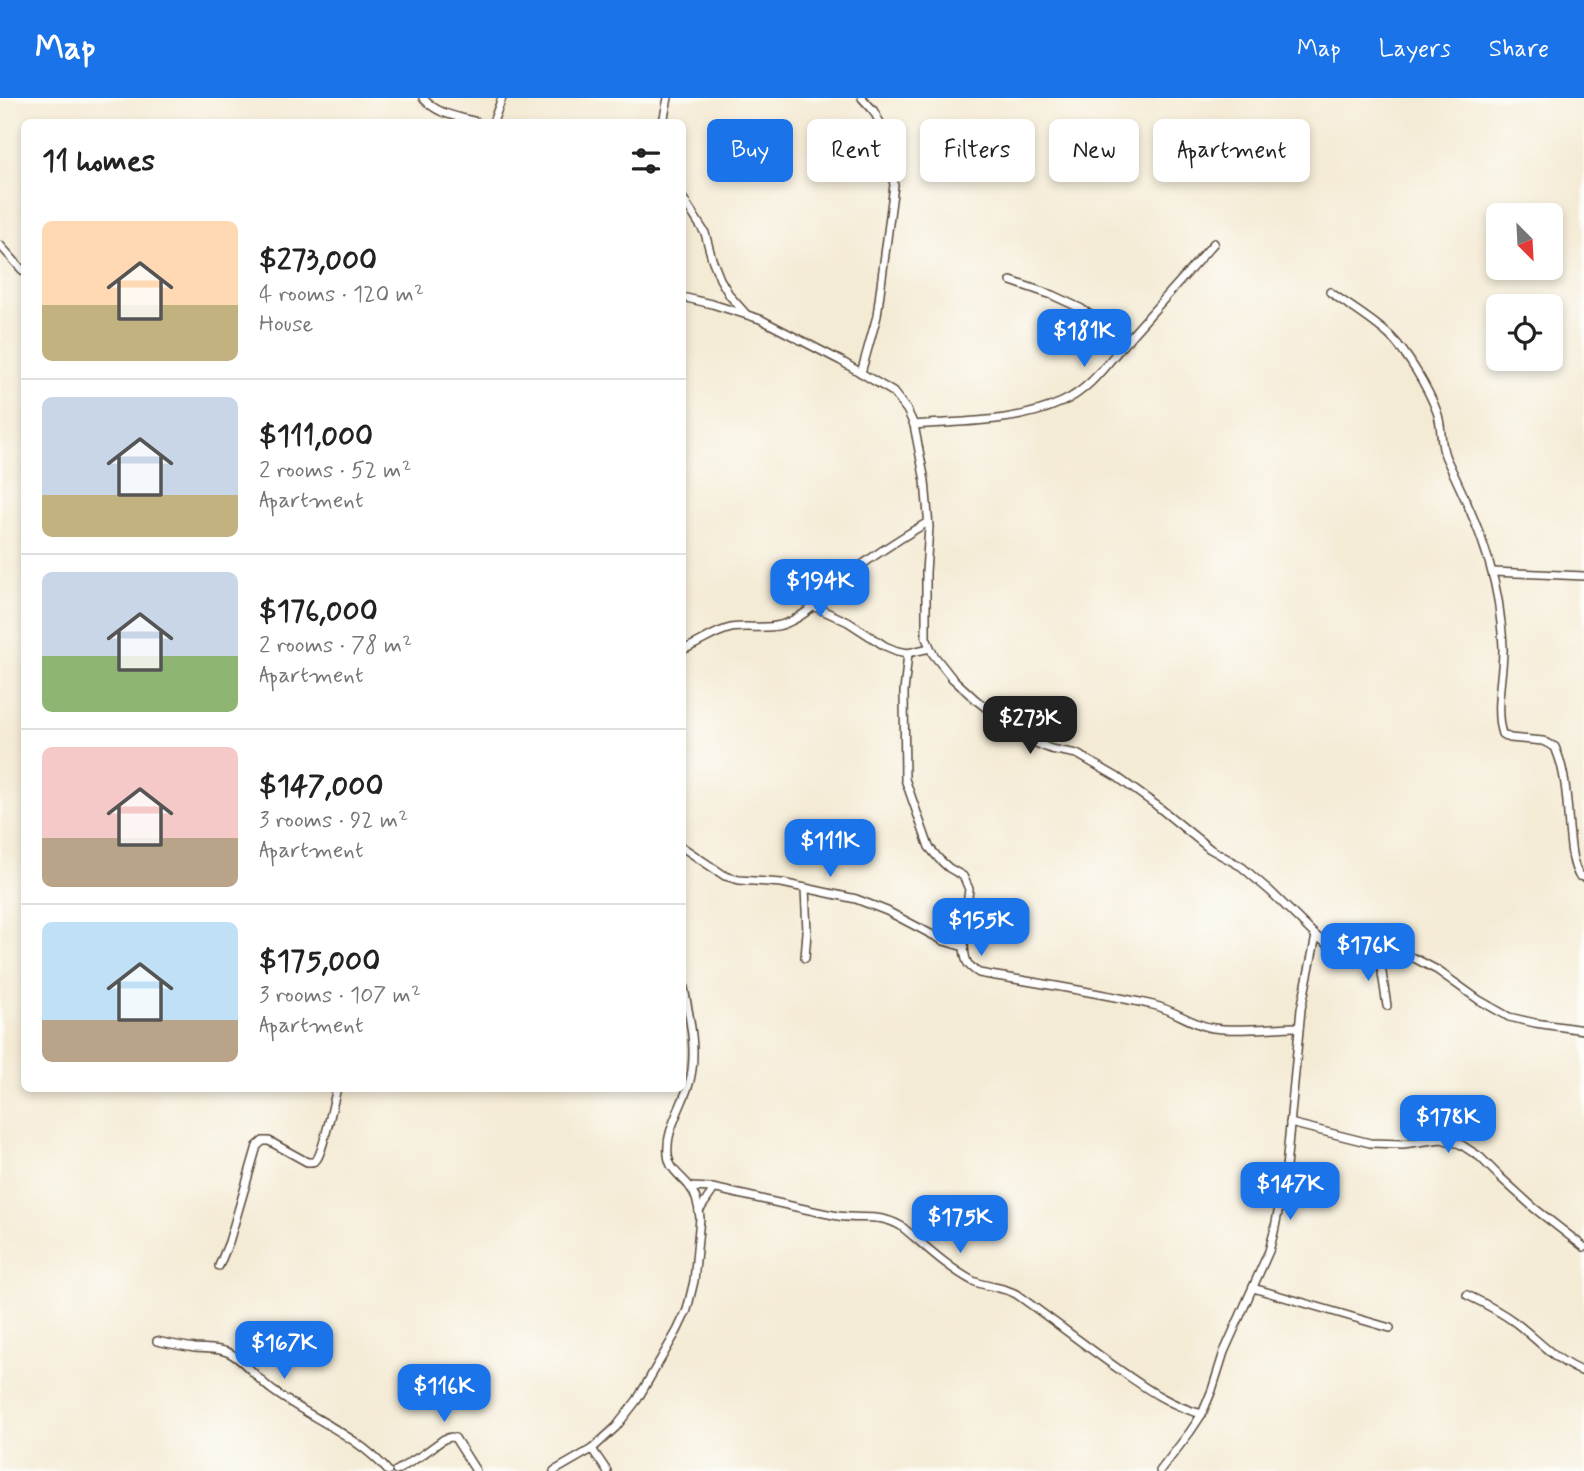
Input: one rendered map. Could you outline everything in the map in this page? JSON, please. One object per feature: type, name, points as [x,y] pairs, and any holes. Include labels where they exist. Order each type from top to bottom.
[{"type":"street","points":[[423,98],[432,108],[463,119]]},
{"type":"street","points":[[495,119],[502,98]]},
{"type":"street","points":[[664,119],[668,98]]},
{"type":"street","points":[[861,373],[877,316],[894,185],[883,128],[873,110],[862,98]]},
{"type":"street","points":[[686,203],[705,233],[720,279],[746,315]]},
{"type":"street","points":[[914,425],[1029,414],[1063,401],[1083,389],[1100,374],[1214,243]]},
{"type":"street","points":[[0,245],[21,269]]},
{"type":"street","points":[[1011,281],[1080,308],[1128,340]]},
{"type":"street","points":[[1329,292],[1391,337],[1429,393],[1440,421],[1441,447],[1474,518],[1493,572],[1503,649],[1499,709],[1502,734],[1510,738],[1543,741],[1555,747],[1563,774],[1571,854],[1579,876],[1584,877]]},
{"type":"street","points":[[686,298],[760,319],[893,392],[907,410],[914,425],[925,481],[928,522],[926,638],[933,654],[952,678],[976,700],[1026,739],[1051,749],[1077,754],[1117,777],[1210,849],[1242,867],[1330,946],[1342,950],[1414,958],[1509,1017],[1584,1030]]},
{"type":"street","points":[[686,648],[710,635],[729,629],[787,624],[859,567],[928,522]]},
{"type":"street","points":[[1493,572],[1584,576]]},
{"type":"street","points":[[813,606],[848,622],[885,646],[908,653],[930,649]]},
{"type":"street","points":[[908,653],[904,692],[905,779],[929,847],[967,882],[964,947],[967,962],[972,968],[979,973],[1154,1005],[1211,1028],[1299,1027]]},
{"type":"street","points":[[686,850],[725,876],[739,880],[782,883],[856,899],[887,911],[944,941],[964,947]]},
{"type":"street","points":[[805,888],[806,958]]},
{"type":"street","points":[[1160,1471],[1202,1414],[1224,1352],[1269,1251],[1285,1178],[1301,1009],[1316,936]]},
{"type":"street","points":[[1379,953],[1387,1006]]},
{"type":"street","points":[[554,1471],[592,1449],[616,1427],[637,1400],[687,1310],[695,1277],[699,1211],[690,1187],[678,1176],[669,1161],[667,1146],[690,1083],[694,1058],[686,1004]]},
{"type":"street","points":[[219,1266],[229,1242],[257,1146],[268,1141],[307,1163],[316,1160],[336,1092]]},
{"type":"street","points":[[1290,1123],[1370,1143],[1403,1144],[1441,1139],[1460,1144],[1480,1157],[1534,1208],[1584,1247]]},
{"type":"street","points":[[690,1187],[714,1189],[843,1216],[890,1220],[964,1275],[976,1282],[1016,1294],[1160,1397],[1185,1410],[1202,1414]]},
{"type":"street","points":[[699,1211],[714,1189]]},
{"type":"street","points":[[1253,1287],[1390,1328]]},
{"type":"street","points":[[1467,1295],[1513,1321],[1560,1359],[1584,1372]]},
{"type":"street","points":[[157,1341],[214,1349],[237,1357],[272,1391],[350,1439],[377,1458],[388,1471]]},
{"type":"street","points":[[397,1471],[451,1437],[458,1442],[476,1471]]},
{"type":"street","points":[[592,1449],[607,1471]]}]
